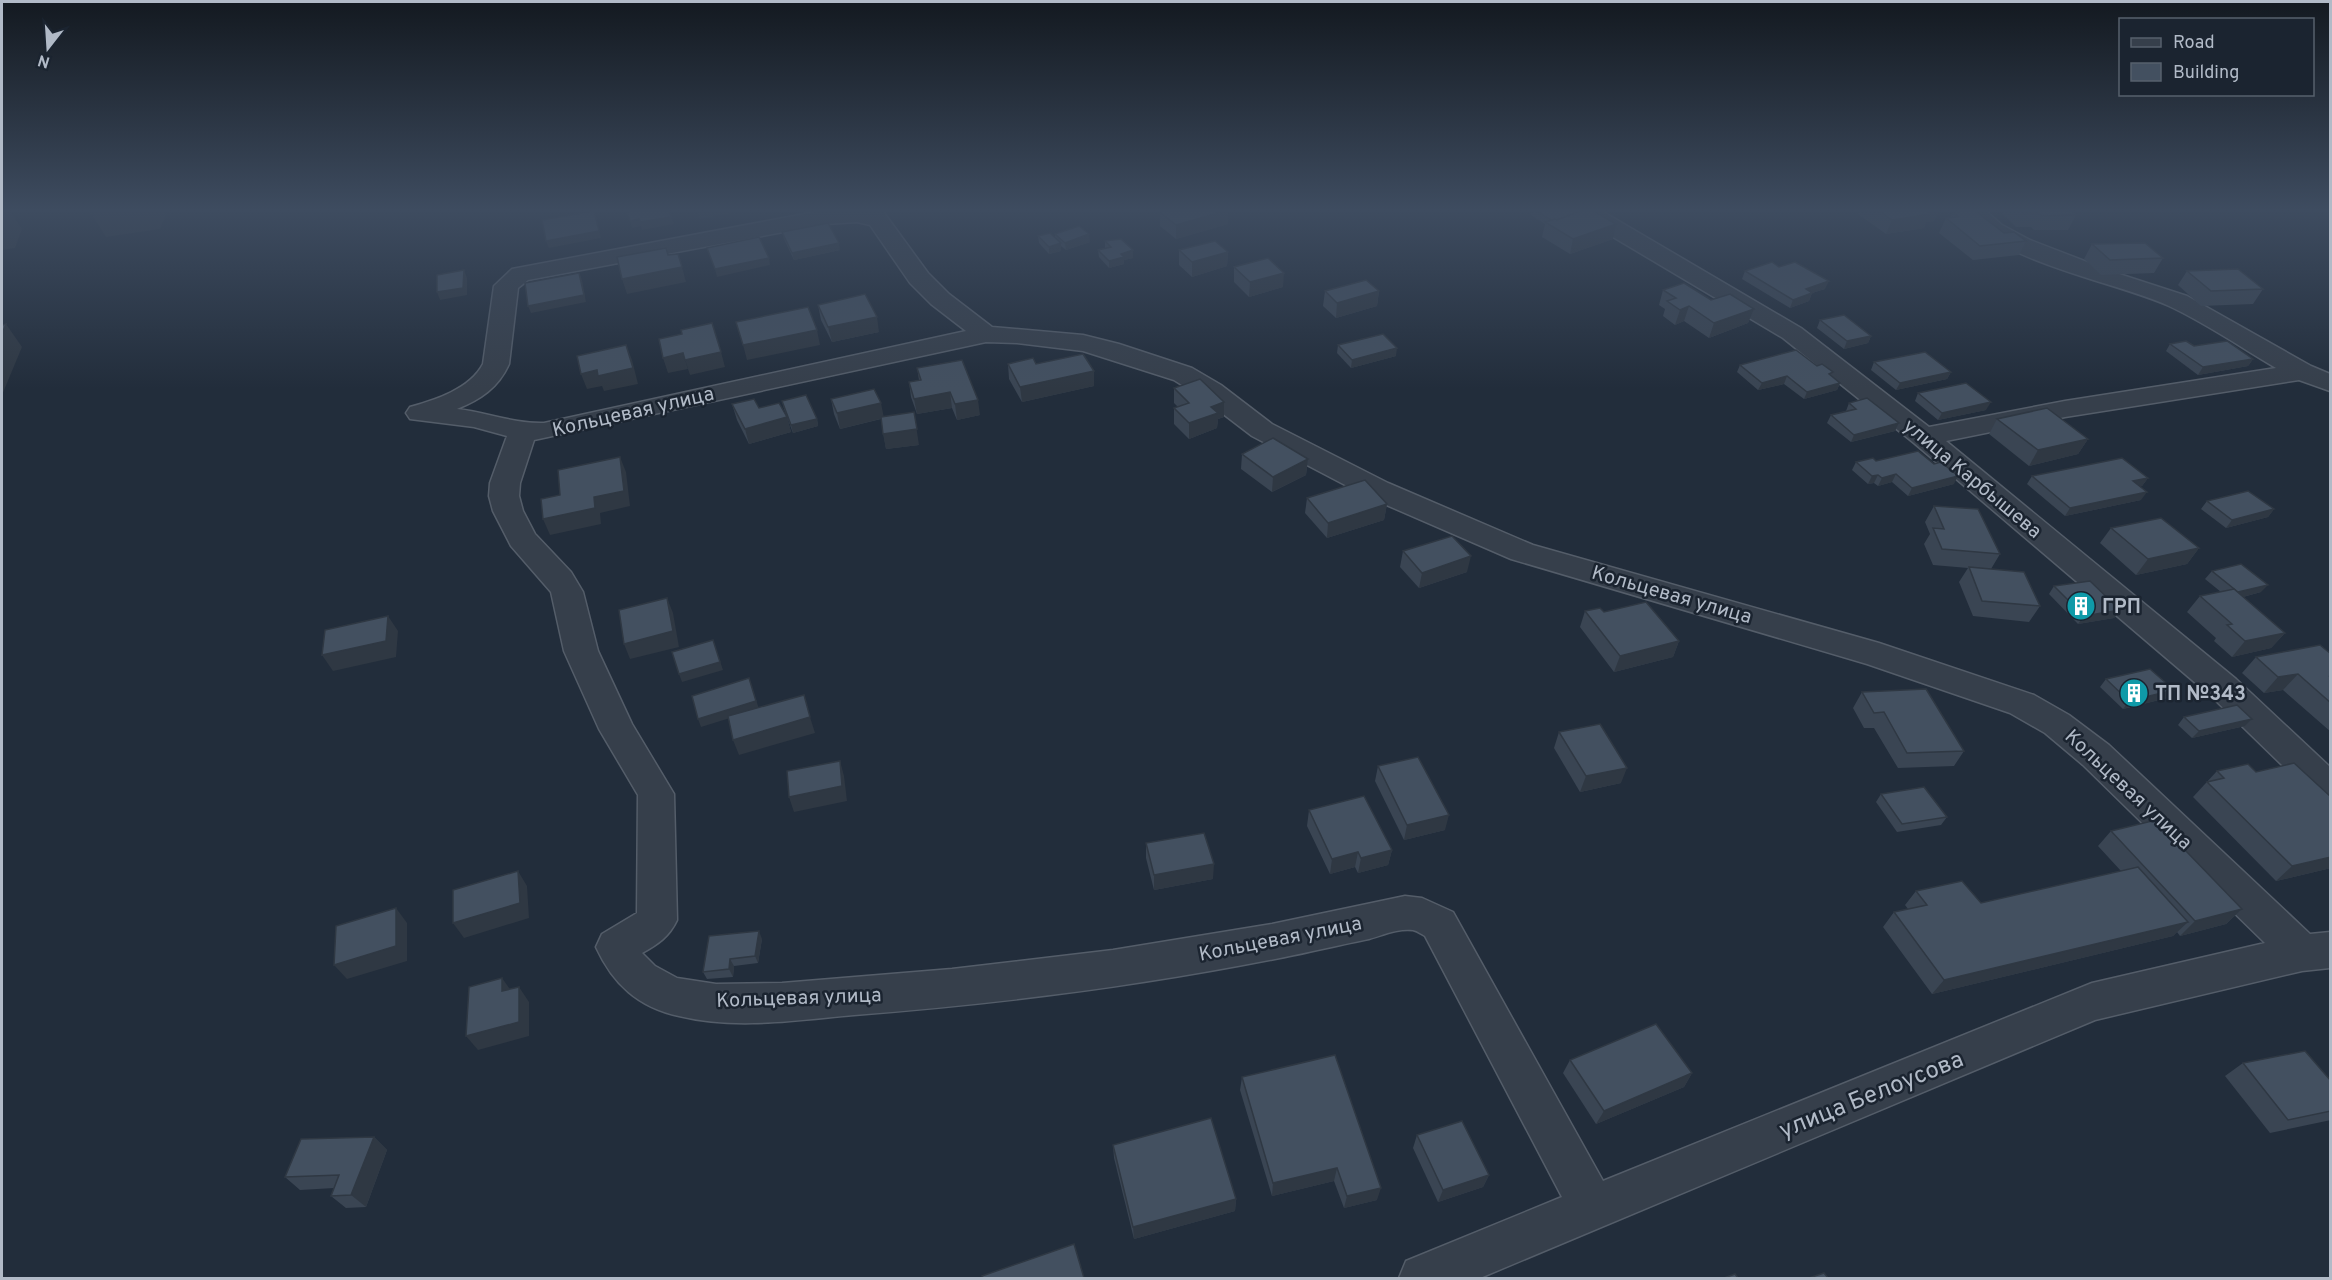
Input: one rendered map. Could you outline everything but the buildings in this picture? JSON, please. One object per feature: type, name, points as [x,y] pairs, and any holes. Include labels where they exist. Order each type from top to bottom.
[{"type":"street","points":[[523,432],[476,419],[420,413],[472,392],[490,375],[496,364],[506,286],[512,279],[524,272],[536,270]]},
{"type":"street","points":[[913,270],[940,299],[986,334]]},
{"type":"street","name":"улица Карбышева","points":[[1685,270],[1792,333],[1924,437],[2224,688],[2331,789]]},
{"type":"street","points":[[2085,270],[2178,302],[2302,372],[2331,383]]},
{"type":"street","name":"Кольцевая улица","points":[[1593,1208],[1439,924],[1420,914],[1399,914],[1275,942],[1114,969],[958,988],[798,1000],[737,1002],[678,997],[644,983],[624,964],[616,947],[648,929],[657,920],[656,795],[617,729],[581,651],[567,592],[560,580],[522,539],[510,520],[504,496],[505,483],[523,432],[564,428],[986,334],[1017,335],[1083,343],[1110,349],[1183,374],[1211,391],[1262,430],[1378,490],[1522,552],[1698,600],[1949,677],[2022,704],[2057,724],[2096,755],[2316,952]]},
{"type":"street","points":[[1924,437],[2015,417],[2105,401],[2302,372]]},
{"type":"street","name":"улица Белоусова","points":[[1424,1278],[2092,1002],[2316,952]]},
{"type":"place","name":"ГРП","points":[[2081,606]]},
{"type":"place","name":"ТП №343","points":[[2134,693]]}]
